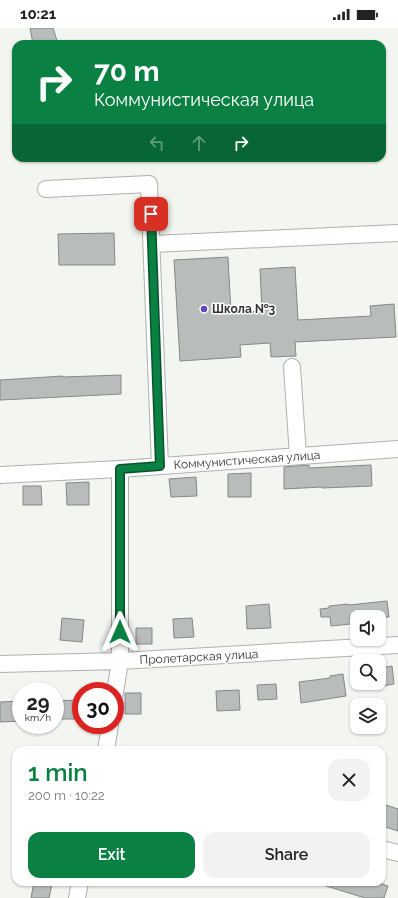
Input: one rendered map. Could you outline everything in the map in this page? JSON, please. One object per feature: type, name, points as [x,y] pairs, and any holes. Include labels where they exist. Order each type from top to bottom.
[{"type":"street","points":[[46,189],[149,184],[160,466]]},
{"type":"street","points":[[152,244],[398,233]]},
{"type":"street","points":[[292,367],[298,456]]},
{"type":"street","name":"Коммунистическая улица","points":[[0,475],[120,469],[398,448]]},
{"type":"street","points":[[117,682],[120,661],[120,469]]},
{"type":"street","name":"Пролетарская улица","points":[[0,664],[120,661],[398,645]]},
{"type":"street","points":[[107,746],[109,734]]},
{"type":"street","points":[[386,850],[398,853]]},
{"type":"street","points":[[77,898],[79,886]]},
{"type":"building","points":[[30,28],[53,28],[57,40],[32,40]]},
{"type":"building","points":[[114,233],[115,265],[59,265],[58,234]]},
{"type":"building","name":"Школа №3","points":[[228,257],[231,313],[262,311],[260,269],[295,267],[298,320],[371,316],[370,306],[394,304],[396,337],[295,342],[296,356],[271,357],[270,343],[240,345],[241,357],[180,361],[174,260]]},
{"type":"building","points":[[121,375],[121,394],[0,400],[0,380],[63,376]]},
{"type":"building","points":[[309,465],[309,468],[371,465],[372,486],[284,489],[284,467]]},
{"type":"building","points":[[251,473],[251,497],[228,497],[228,474]]},
{"type":"building","points":[[196,477],[197,496],[171,497],[169,479]]},
{"type":"building","points":[[89,482],[89,505],[67,505],[66,483]]},
{"type":"building","points":[[23,486],[41,486],[42,505],[23,505]]},
{"type":"building","points":[[387,601],[389,617],[386,617],[386,610],[350,610],[350,624],[331,626],[330,617],[321,617],[320,609],[329,608],[329,606]]},
{"type":"building","points":[[269,604],[271,628],[247,629],[246,606]]},
{"type":"building","points":[[62,618],[84,620],[82,642],[60,640]]},
{"type":"building","points":[[192,618],[194,637],[174,638],[173,619]]},
{"type":"building","points":[[136,628],[152,628],[152,644],[136,644]]},
{"type":"building","points":[[392,666],[394,684],[386,685],[386,667]]},
{"type":"building","points":[[343,674],[346,696],[301,703],[299,682],[330,678],[330,676]]},
{"type":"building","points":[[276,684],[277,699],[258,700],[257,685]]},
{"type":"building","points":[[239,690],[240,710],[217,711],[216,691]]},
{"type":"building","points":[[125,693],[141,693],[141,714],[125,714]]},
{"type":"building","points":[[72,700],[72,719],[64,719],[64,701]]},
{"type":"building","points":[[12,701],[12,721],[0,722],[0,702]]},
{"type":"building","points":[[386,805],[398,809],[398,831],[386,827]]},
{"type":"building","points":[[33,886],[52,886],[49,898],[31,898]]},
{"type":"building","points":[[326,886],[388,886],[384,898],[365,898]]},
{"type":"place","name":"Школа №3","points":[[204,309]]},
{"type":"route","points":[[120,632],[120,469],[160,466],[151,214]]}]
